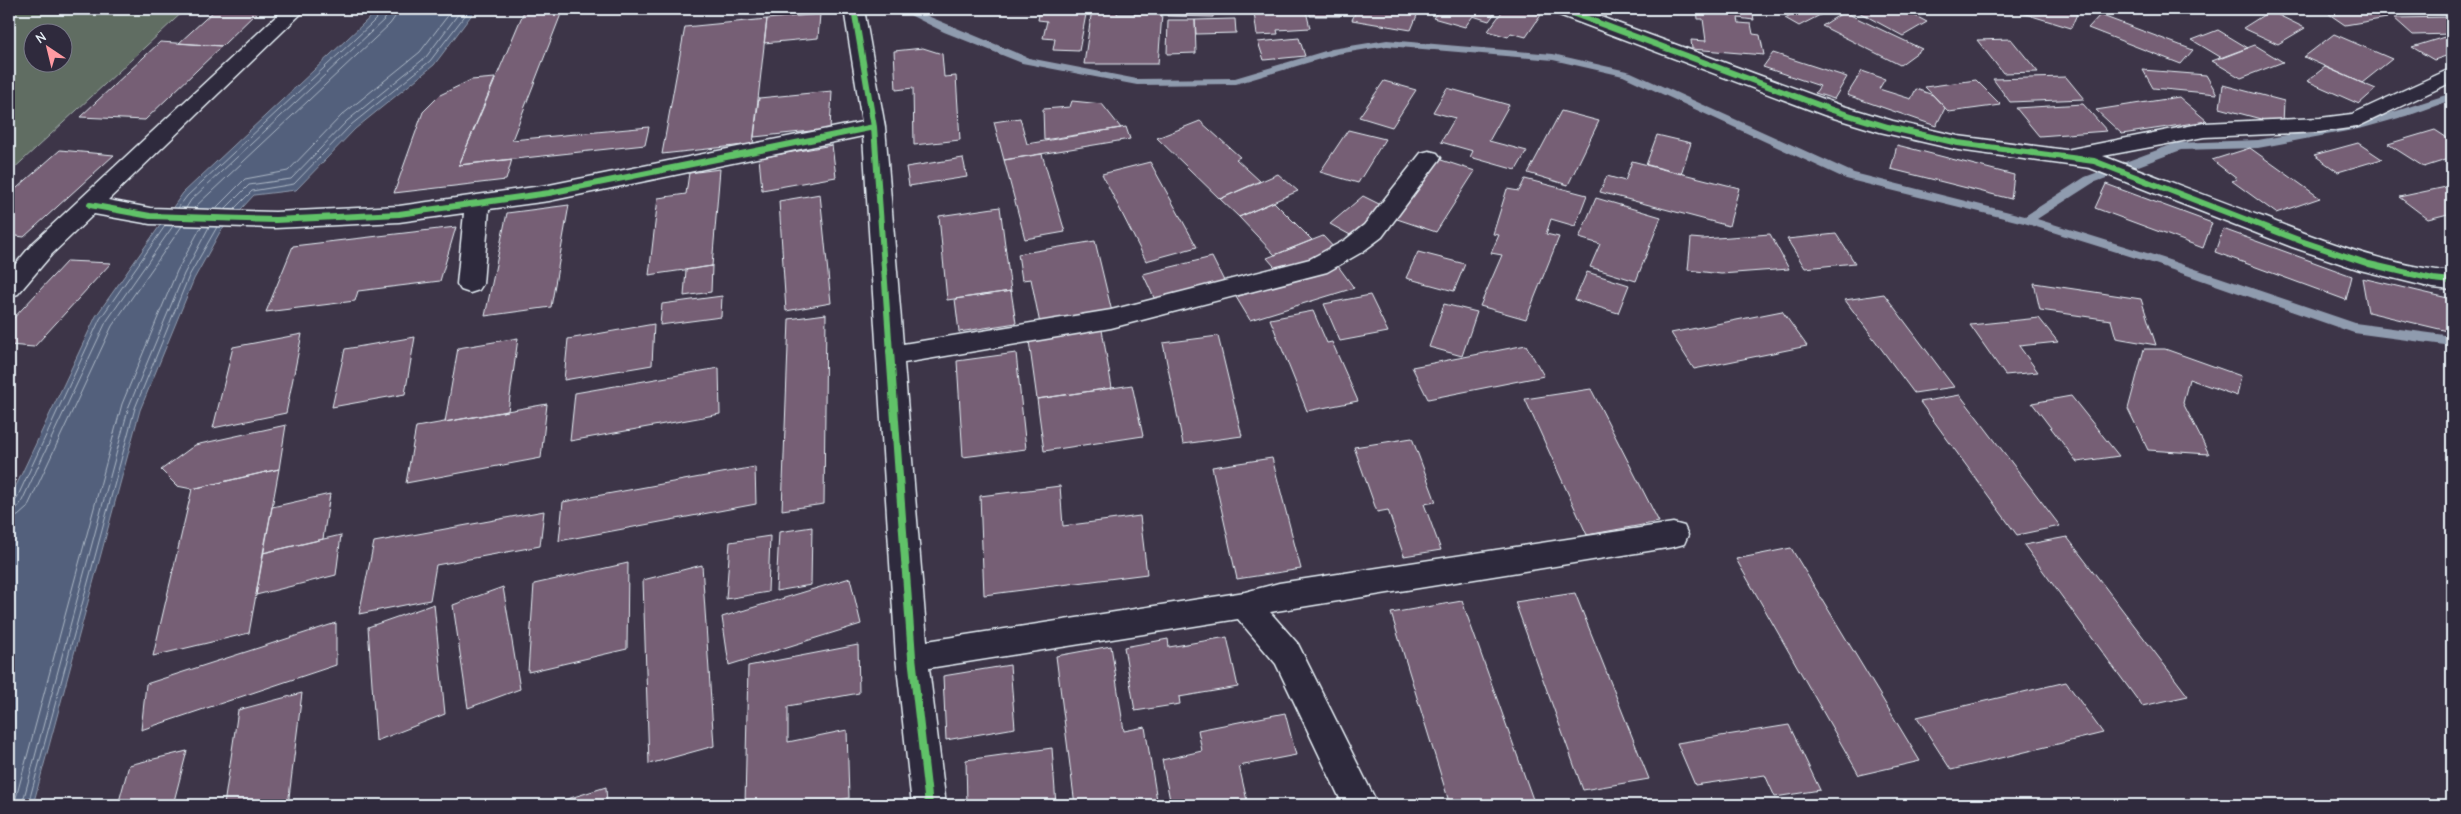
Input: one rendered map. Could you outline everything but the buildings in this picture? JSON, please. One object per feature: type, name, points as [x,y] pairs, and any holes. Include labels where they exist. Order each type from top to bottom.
[{"type":"street","points":[[9,288],[43,248],[296,9]]},
{"type":"street","points":[[1561,9],[1832,110],[1888,127],[1958,143],[2094,161],[2301,241],[2360,261],[2433,279],[2452,281]]},
{"type":"street","points":[[855,10],[874,127],[912,657],[929,805]]},
{"type":"street","points":[[2065,156],[2204,130],[2312,126],[2357,120],[2452,74]]},
{"type":"street","points":[[90,205],[150,216],[275,220],[399,214],[549,193],[874,127]]},
{"type":"street","points":[[891,356],[1111,319],[1318,266],[1346,251],[1372,231],[1390,211],[1429,158]]},
{"type":"street","points":[[470,284],[478,204]]},
{"type":"street","points":[[912,657],[1245,605],[1279,596],[1673,535]]},
{"type":"street","points":[[1245,605],[1287,654],[1361,805]]},
{"type":"green space","points":[[9,9],[186,9],[9,173]]},
{"type":"water","points":[[379,9],[476,9],[434,65],[355,129],[296,190],[254,195],[220,232],[194,279],[140,410],[33,805],[9,805],[9,506],[15,488],[96,316],[183,193]]},
{"type":"waterway","points":[[903,9],[948,30],[1026,61],[1137,82],[1236,81],[1336,51],[1387,43],[1553,57],[1627,74],[1850,176],[2027,220]]},
{"type":"waterway","points":[[2027,220],[2089,180],[2180,146],[2258,144],[2363,125],[2409,112],[2452,96]]},
{"type":"waterway","points":[[2027,220],[2159,261],[2354,328],[2452,341]]},
{"type":"cycle path","points":[[854,9],[874,127],[912,657],[929,805]]},
{"type":"cycle path","points":[[1561,9],[1832,110],[1888,127],[1958,143],[2094,161],[2301,241],[2369,264],[2433,279],[2452,281]]},
{"type":"cycle path","points":[[90,205],[150,216],[275,220],[399,214],[549,193],[874,127]]}]
